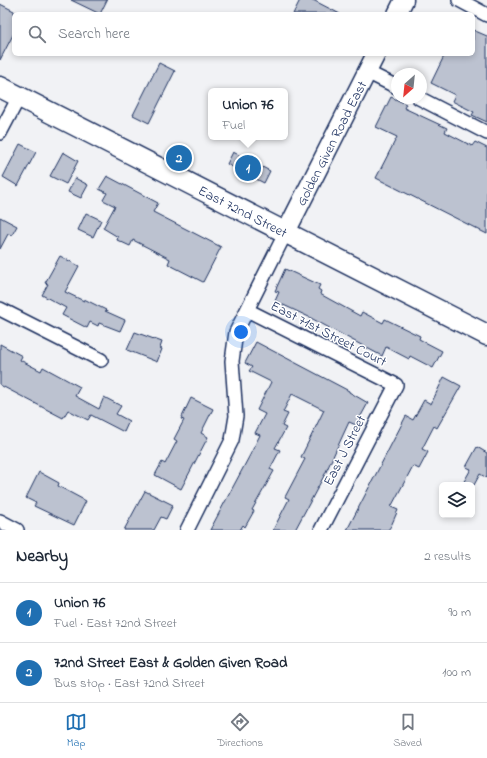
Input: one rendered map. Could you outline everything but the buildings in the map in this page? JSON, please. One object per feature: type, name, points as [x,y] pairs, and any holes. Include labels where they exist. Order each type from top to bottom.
[{"type":"main road","name":"East 72nd Street","points":[[0,87],[487,335]]},
{"type":"street","points":[[398,12],[404,0]]},
{"type":"street","points":[[459,0],[487,15]]},
{"type":"street","name":"Golden Given Road East","points":[[286,232],[375,56]]},
{"type":"street","points":[[367,72],[391,84]]},
{"type":"street","points":[[0,133],[19,97]]},
{"type":"street","points":[[427,102],[487,133]]},
{"type":"street","points":[[187,530],[232,440],[236,416],[232,373],[233,347],[236,332],[286,232]]},
{"type":"street","points":[[0,309],[101,360]]},
{"type":"street","name":"East 71st Street Court","points":[[247,310],[396,385]]},
{"type":"street","name":"East J Street","points":[[321,530],[396,385]]},
{"type":"street","points":[[0,521],[17,530]]},
{"type":"place","name":"72nd Street East & Golden Given Road","points":[[179,158]]},
{"type":"place","name":"Union 76","points":[[248,168]]}]
